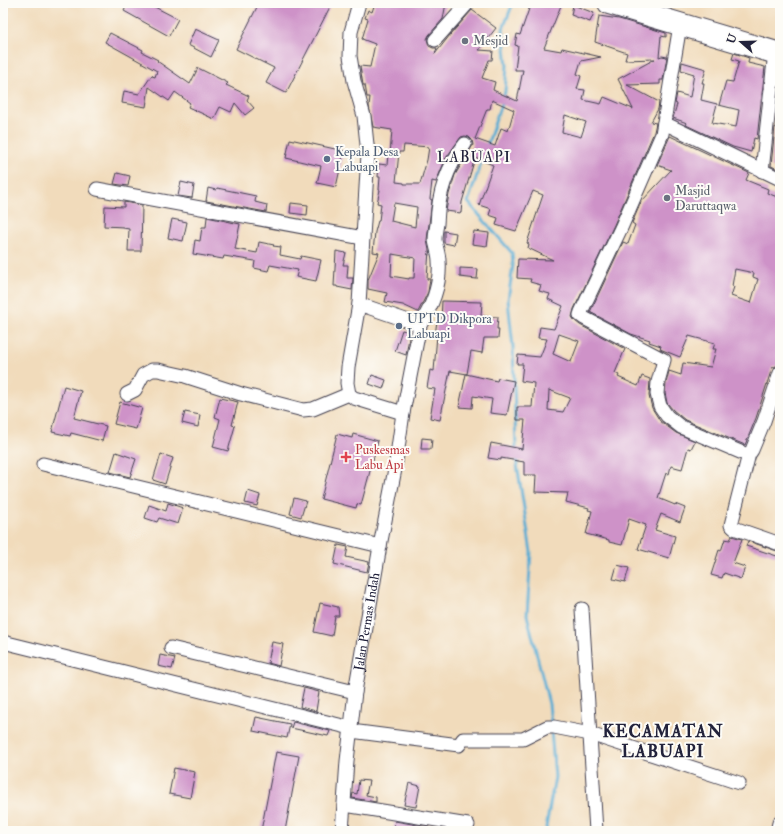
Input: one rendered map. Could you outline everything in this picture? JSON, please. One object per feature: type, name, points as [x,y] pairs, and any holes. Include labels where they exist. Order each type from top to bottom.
[{"type":"highway","points":[[608,3],[777,53]]},
{"type":"street","points":[[359,3],[351,32],[350,56],[354,81],[364,116],[368,141],[359,304],[346,383],[349,394],[354,398],[403,413]]},
{"type":"street","points":[[435,40],[468,3]]},
{"type":"street","points":[[680,25],[664,123],[659,141],[621,228],[580,312],[580,315],[664,360],[658,382],[658,400],[663,411],[676,424],[744,454],[749,454]]},
{"type":"street","points":[[762,171],[777,53]]},
{"type":"street","points":[[664,123],[780,179]]},
{"type":"street","points":[[359,304],[420,325],[430,309],[435,297],[438,278],[439,261],[435,239],[440,190],[450,168],[465,144]]},
{"type":"street","points":[[97,189],[363,238]]},
{"type":"street","name":"Jalan Permas Indah","points":[[342,831],[347,761],[355,692],[395,469],[403,413],[420,325]]},
{"type":"street","points":[[127,394],[135,390],[143,375],[152,370],[158,370],[185,376],[241,394],[303,410],[314,409],[349,394]]},
{"type":"street","points":[[780,373],[764,421],[749,454],[731,524],[734,528],[780,544]]},
{"type":"street","points":[[43,464],[380,546]]},
{"type":"street","points":[[582,609],[596,831]]},
{"type":"street","points":[[3,642],[351,730],[459,745],[463,739],[523,739],[550,727],[590,734],[740,783]]},
{"type":"street","points":[[171,648],[355,692]]},
{"type":"street","points":[[345,805],[468,825]]},
{"type":"building","points":[[128,3],[147,3],[178,19],[169,36],[124,11]]},
{"type":"building","points":[[259,3],[332,3],[286,93],[266,83],[274,68],[236,49]]},
{"type":"building","points":[[375,3],[446,3],[443,19],[427,39],[429,46],[437,48],[435,54],[472,10],[496,28],[479,50],[493,51],[492,60],[489,60],[482,78],[495,82],[493,90],[517,101],[523,70],[515,70],[518,46],[515,45],[517,34],[520,35],[531,3],[562,3],[544,48],[561,51],[562,48],[601,57],[581,61],[577,74],[581,76],[577,89],[585,90],[583,100],[601,104],[604,97],[633,109],[618,79],[655,59],[625,60],[627,53],[595,42],[599,16],[619,19],[666,33],[666,37],[661,36],[659,57],[667,57],[663,80],[660,80],[660,84],[627,85],[659,102],[658,109],[651,122],[656,123],[654,132],[614,225],[574,309],[572,317],[580,325],[625,349],[615,373],[619,375],[618,377],[638,386],[642,376],[650,379],[649,396],[652,408],[660,421],[676,433],[695,441],[691,449],[688,448],[682,469],[671,466],[669,474],[666,473],[658,498],[685,508],[680,522],[661,514],[655,530],[675,536],[669,558],[638,549],[646,525],[629,519],[622,545],[586,534],[592,511],[588,510],[589,508],[566,502],[568,493],[535,492],[536,475],[524,475],[524,462],[501,458],[501,460],[488,458],[491,443],[522,449],[525,420],[517,420],[517,407],[532,407],[534,383],[521,381],[523,364],[517,364],[518,355],[540,357],[547,339],[538,338],[540,327],[554,329],[563,306],[548,299],[550,294],[539,291],[541,285],[530,282],[531,279],[517,278],[518,259],[553,260],[528,248],[529,244],[527,243],[543,195],[533,191],[516,231],[496,225],[498,218],[489,215],[491,209],[479,205],[493,165],[475,158],[462,202],[461,213],[446,211],[449,194],[455,175],[473,145],[472,140],[469,137],[461,137],[446,158],[436,182],[432,181],[430,199],[432,200],[427,240],[429,250],[427,279],[430,279],[428,292],[418,312],[403,305],[385,302],[387,293],[368,289],[368,280],[379,253],[373,252],[375,232],[379,221],[381,204],[377,203],[380,190],[380,177],[378,177],[379,164],[387,165],[388,154],[390,155],[392,130],[373,127],[369,106],[370,97],[367,97],[365,85],[363,85],[360,66],[370,67],[375,44],[362,39],[368,19],[365,18],[368,10],[372,12]],"holes":[[[492,100],[514,110],[508,131],[501,128],[495,146],[475,139],[487,109],[490,109]],[[565,115],[586,122],[581,137],[562,132]],[[404,145],[429,147],[420,184],[404,184],[396,182],[399,152],[403,152]],[[394,203],[417,207],[415,227],[391,221]],[[392,254],[415,258],[414,278],[409,279],[391,276]],[[559,334],[579,341],[571,362],[553,354]],[[549,390],[570,398],[563,412],[548,410]]]},
{"type":"building","points":[[573,5],[594,13],[590,22],[571,15]]},
{"type":"building","points":[[195,29],[219,40],[211,57],[188,45]]},
{"type":"building","points":[[110,33],[143,50],[142,52],[158,60],[157,61],[190,84],[198,68],[228,83],[226,85],[249,96],[247,100],[254,108],[245,115],[235,103],[231,112],[220,107],[214,119],[188,107],[190,103],[175,92],[169,101],[149,87],[146,107],[122,103],[124,91],[139,94],[152,75],[155,77],[157,71],[105,42]]},
{"type":"building","points":[[734,53],[749,58],[748,63],[765,67],[757,139],[754,138],[751,152],[733,147],[686,125],[687,123],[673,118],[677,104],[675,103],[677,93],[690,97],[694,74],[681,70],[682,62],[706,69],[702,83],[704,83],[701,100],[717,104],[712,123],[736,127],[739,110],[719,105],[726,81],[733,82],[739,61],[732,59]]},
{"type":"building","points":[[775,127],[780,128],[780,170],[771,166]]},
{"type":"building","points":[[670,136],[749,173],[746,180],[768,189],[767,193],[780,198],[780,358],[778,365],[772,368],[756,418],[745,445],[685,420],[667,403],[665,393],[669,371],[681,375],[683,363],[711,367],[716,349],[713,349],[715,343],[689,336],[680,357],[660,349],[661,346],[649,342],[650,340],[631,334],[590,312],[623,242],[628,244],[635,225],[632,223],[641,202],[671,170],[657,165]],"holes":[[[735,269],[754,273],[753,277],[758,279],[751,303],[731,296],[734,287],[732,286]]]},
{"type":"building","points":[[290,139],[344,151],[336,187],[317,183],[321,166],[286,158]]},
{"type":"building","points":[[117,173],[130,176],[128,186],[114,184]]},
{"type":"building","points":[[181,182],[194,185],[192,198],[178,196]]},
{"type":"building","points":[[208,188],[216,190],[217,188],[256,196],[255,202],[267,205],[266,212],[206,201]]},
{"type":"building","points":[[124,202],[142,205],[141,251],[128,251],[129,229],[123,228],[124,227],[104,226],[105,206],[124,207]]},
{"type":"building","points":[[291,203],[308,205],[307,215],[290,213]]},
{"type":"building","points":[[207,217],[240,224],[235,249],[257,253],[259,242],[281,247],[280,255],[300,259],[301,256],[321,260],[316,281],[296,277],[298,270],[270,265],[268,271],[254,268],[255,261],[224,256],[223,259],[193,254],[195,240],[200,241],[202,227],[206,227]]},
{"type":"building","points":[[172,219],[187,222],[183,241],[168,238]]},
{"type":"building","points":[[444,231],[456,233],[454,245],[444,243]]},
{"type":"building","points":[[474,231],[489,233],[487,246],[472,244]]},
{"type":"building","points":[[336,251],[346,253],[343,265],[348,265],[347,278],[353,278],[352,290],[334,286]]},
{"type":"building","points":[[460,268],[478,269],[477,279],[460,277]]},
{"type":"building","points":[[442,301],[482,302],[481,316],[498,317],[497,329],[499,329],[498,338],[484,338],[482,353],[471,351],[467,374],[450,371],[440,420],[430,418],[435,389],[427,388],[430,370],[434,371],[437,335],[435,335],[437,321],[441,322]]},
{"type":"building","points":[[402,330],[410,332],[406,355],[395,351]]},
{"type":"building","points":[[466,374],[497,381],[498,378],[514,381],[507,415],[490,413],[492,399],[473,396],[472,408],[459,407]]},
{"type":"building","points":[[372,375],[386,380],[383,389],[369,384]]},
{"type":"building","points":[[64,386],[81,391],[74,418],[106,426],[102,441],[71,433],[70,436],[52,432]]},
{"type":"building","points":[[220,398],[238,402],[232,425],[235,426],[228,451],[213,447],[220,419],[215,417]]},
{"type":"building","points":[[120,402],[142,408],[136,429],[114,424]]},
{"type":"building","points":[[185,412],[200,415],[198,427],[182,423]]},
{"type":"building","points":[[337,434],[352,438],[353,434],[378,441],[361,505],[357,504],[356,508],[321,499]]},
{"type":"building","points":[[422,438],[432,439],[431,449],[421,449]]},
{"type":"building","points":[[116,452],[136,459],[130,477],[110,472]]},
{"type":"building","points":[[161,454],[173,458],[165,484],[153,480]]},
{"type":"building","points":[[248,491],[260,495],[257,506],[245,503]]},
{"type":"building","points":[[294,498],[306,501],[301,517],[290,514]]},
{"type":"building","points":[[168,503],[183,508],[178,524],[159,518],[157,522],[145,518],[149,505],[166,511]]},
{"type":"building","points":[[732,536],[742,539],[733,563],[745,567],[741,579],[724,573],[722,578],[711,575],[719,550],[721,551],[725,539],[730,540]]},
{"type":"building","points":[[748,541],[780,552],[780,557],[746,546]]},
{"type":"building","points":[[338,545],[348,547],[346,557],[369,562],[367,572],[334,564]]},
{"type":"building","points":[[617,565],[629,568],[625,582],[613,579]]},
{"type":"building","points":[[320,603],[338,607],[339,616],[335,616],[332,636],[314,632]]},
{"type":"building","points":[[272,642],[283,644],[279,666],[268,663]]},
{"type":"building","points":[[160,655],[175,658],[172,669],[158,666]]},
{"type":"building","points":[[304,688],[319,692],[316,711],[300,707]]},
{"type":"building","points":[[256,717],[290,724],[287,738],[253,731]]},
{"type":"building","points":[[293,722],[330,731],[328,736],[291,728]]},
{"type":"building","points":[[276,752],[299,756],[285,831],[261,831]]},
{"type":"building","points":[[174,768],[195,772],[190,798],[169,794]]},
{"type":"building","points":[[359,780],[369,781],[366,795],[376,797],[376,802],[352,798],[353,793],[357,794]]},
{"type":"building","points":[[409,783],[420,786],[416,807],[404,805]]},
{"type":"building","points":[[395,821],[429,827],[428,831],[393,831]]},
{"type":"waterway","points":[[487,146],[505,92],[507,66],[503,29],[513,3]]},
{"type":"waterway","points":[[483,157],[468,202],[512,253],[513,265],[508,300],[513,347],[516,450]]},
{"type":"waterway","points":[[516,458],[531,552],[527,615],[549,704],[551,724]]},
{"type":"waterway","points":[[547,831],[546,827],[555,777],[551,730]]},
{"type":"place","name":"Mesjid","points":[[465,41]]},
{"type":"place","name":"Kepala Desa Labuapi","points":[[327,159]]},
{"type":"place","name":"Masjid Daruttaqwa","points":[[667,198]]},
{"type":"place","name":"UPTD Dikpora Labuapi","points":[[399,326]]},
{"type":"place","name":"Puskesmas Labu Api","points":[[346,457]]},
{"type":"district","name":"LABUAPI","points":[[474,157]]},
{"type":"district","name":"KECAMATAN LABUAPI","points":[[663,741]]}]
